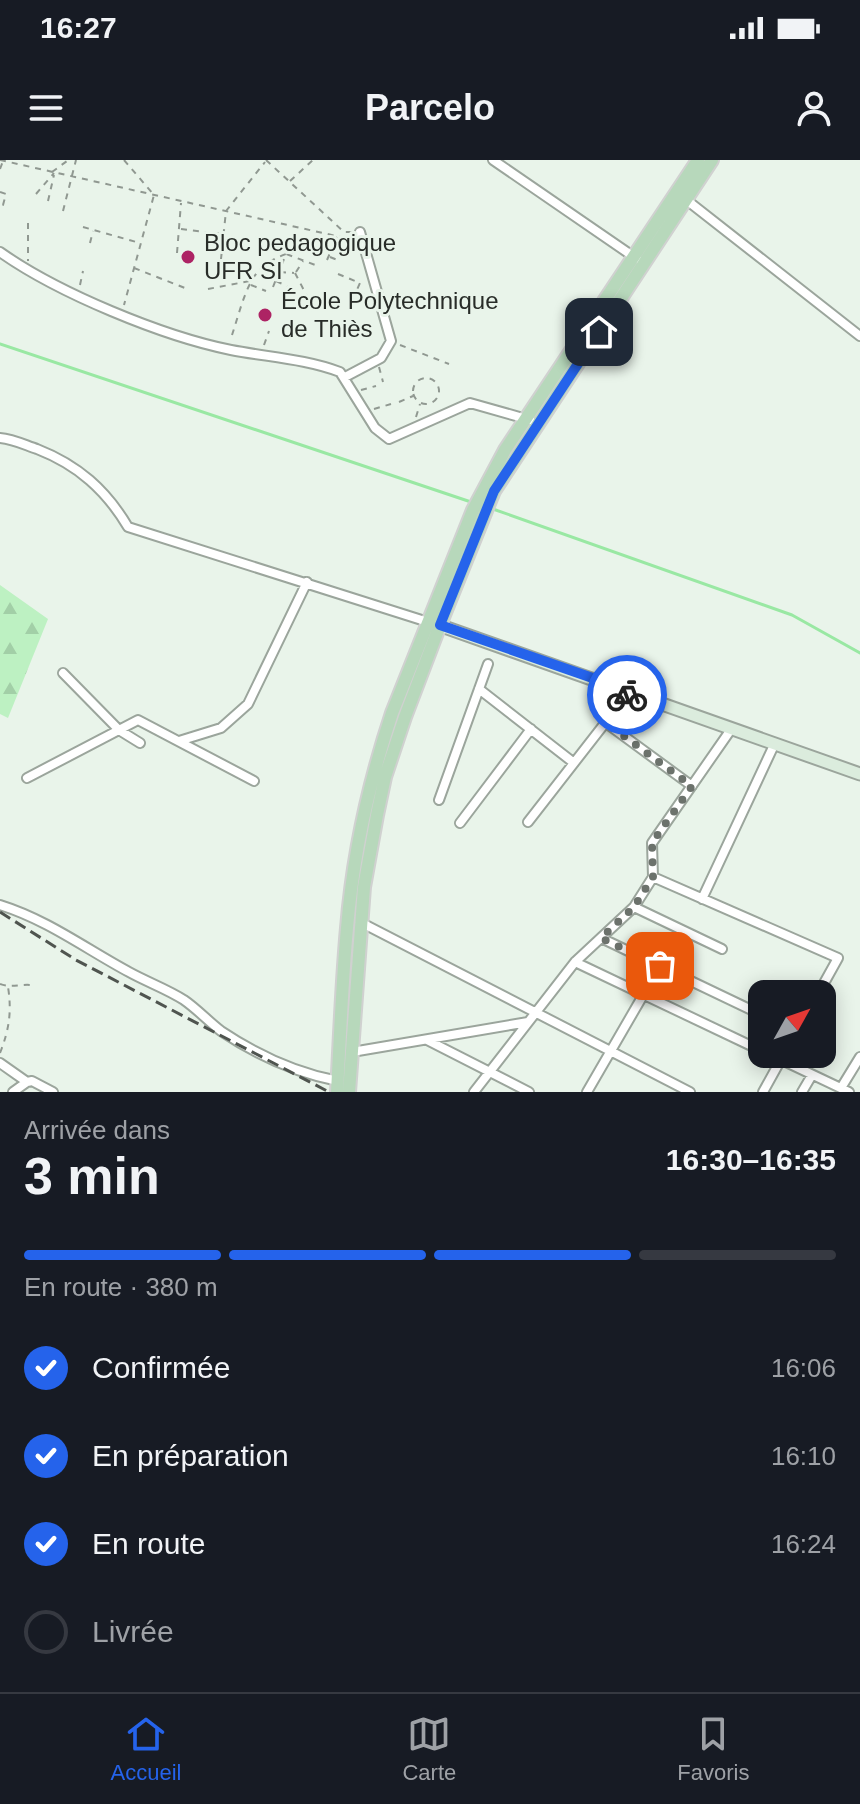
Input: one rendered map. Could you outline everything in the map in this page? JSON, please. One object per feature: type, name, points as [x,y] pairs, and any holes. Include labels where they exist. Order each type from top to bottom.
[{"type":"main road","points":[[682,196],[698,160]]},
{"type":"main road","points":[[338,1086],[347,927],[362,827],[384,737],[489,489],[682,196],[712,160]]},
{"type":"main road","points":[[349,1092],[364,887],[385,777],[434,624]]},
{"type":"street","points":[[493,160],[640,260]]},
{"type":"street","points":[[682,196],[860,336]]},
{"type":"street","points":[[345,377],[377,360],[386,352],[391,341],[360,232]]},
{"type":"street","points":[[0,252],[78,294],[178,335],[329,368],[345,377],[375,428],[389,439],[470,403],[533,421]]},
{"type":"street","points":[[0,438],[58,458],[86,475],[113,502],[128,527],[434,624],[860,774]]},
{"type":"street","points":[[179,741],[221,728],[248,704],[307,582]]},
{"type":"street","points":[[439,800],[488,664]]},
{"type":"street","points":[[63,673],[119,730],[140,743]]},
{"type":"street","points":[[479,689],[574,763]]},
{"type":"street","points":[[528,822],[630,691]]},
{"type":"street","points":[[27,778],[138,720],[254,781]]},
{"type":"street","points":[[606,723],[692,786]]},
{"type":"street","points":[[474,1092],[575,962],[634,907],[653,877],[652,843],[732,728]]},
{"type":"street","points":[[460,823],[531,729]]},
{"type":"street","points":[[702,899],[775,743]]},
{"type":"street","points":[[653,877],[838,958],[826,980]]},
{"type":"street","points":[[0,905],[51,926],[130,973],[175,994],[222,1031],[281,1065],[338,1086]]},
{"type":"street","points":[[634,907],[722,949]]},
{"type":"street","points":[[360,922],[611,1051],[673,1088],[690,1092]]},
{"type":"street","points":[[601,938],[748,1008]]},
{"type":"street","points":[[575,962],[748,1044]]},
{"type":"street","points":[[587,1092],[660,966]]},
{"type":"street","points":[[352,1052],[528,1022]]},
{"type":"street","points":[[427,1040],[529,1092]]},
{"type":"street","points":[[801,1068],[845,1090],[860,1057]]},
{"type":"street","points":[[0,1063],[27,1082]]},
{"type":"street","points":[[763,1092],[777,1068]]},
{"type":"street","points":[[802,1092],[812,1075]]},
{"type":"street","points":[[13,1092],[32,1081],[53,1092]]},
{"type":"path","points":[[0,169],[2,160],[345,238]]},
{"type":"path","points":[[63,211],[76,160]]},
{"type":"path","points":[[124,160],[154,195]]},
{"type":"path","points":[[221,259],[226,211],[267,160],[344,232],[360,232]]},
{"type":"path","points":[[289,181],[313,160]]},
{"type":"path","points":[[36,194],[53,172],[67,161]]},
{"type":"path","points":[[48,201],[53,172]]},
{"type":"path","points":[[0,192],[6,194],[3,205],[0,204]]},
{"type":"path","points":[[121,314],[154,195]]},
{"type":"path","points":[[177,253],[181,201]]},
{"type":"path","points":[[28,223],[28,269]]},
{"type":"path","points":[[83,227],[141,243]]},
{"type":"path","points":[[179,229],[223,234]]},
{"type":"path","points":[[90,243],[94,230]]},
{"type":"path","points":[[338,236],[328,258],[340,261]]},
{"type":"path","points":[[232,335],[251,282],[261,269],[286,254],[312,249],[331,251]]},
{"type":"path","points":[[286,254],[318,266]]},
{"type":"path","points":[[273,287],[286,254]]},
{"type":"path","points":[[295,273],[304,260]]},
{"type":"path","points":[[134,268],[185,288]]},
{"type":"path","points":[[78,294],[83,271]]},
{"type":"path","points":[[279,272],[295,273]]},
{"type":"path","points":[[295,273],[309,300]]},
{"type":"path","points":[[338,274],[360,283],[356,292],[380,300]]},
{"type":"path","points":[[275,281],[287,286]]},
{"type":"path","points":[[208,289],[251,282],[266,291]]},
{"type":"path","points":[[260,355],[269,331]]},
{"type":"path","points":[[391,341],[449,364]]},
{"type":"path","points":[[377,360],[383,382]]},
{"type":"path","points":[[427,378],[434,382],[439,392],[436,400],[429,404],[421,403],[414,396],[414,386],[419,380],[427,378]]},
{"type":"path","points":[[354,392],[376,386]]},
{"type":"path","points":[[399,402],[414,396]]},
{"type":"path","points":[[412,429],[421,403]]},
{"type":"path","points":[[366,412],[391,404]]},
{"type":"path","points":[[0,984],[8,987],[31,985]]},
{"type":"path","points":[[0,1054],[9,1032],[11,1006],[8,987]]},
{"type":"green space","points":[[0,585],[48,619],[8,718],[0,714]]},
{"type":"waterway","points":[[0,344],[474,503]]},
{"type":"waterway","points":[[493,509],[792,615],[860,653]]},
{"type":"railway","points":[[0,912],[76,960],[329,1092]]},
{"type":"way so far","points":[[627,695],[606,723],[692,786],[652,843],[653,877],[634,907],[601,938],[660,966]]},
{"type":"place","name":"Bloc pedagogique UFR SI","points":[[188,257]]},
{"type":"place","name":"École Polytechnique de Thiès","points":[[265,315]]},
{"type":"route","points":[[599,332],[494,491],[440,625],[630,691],[627,695]]}]
